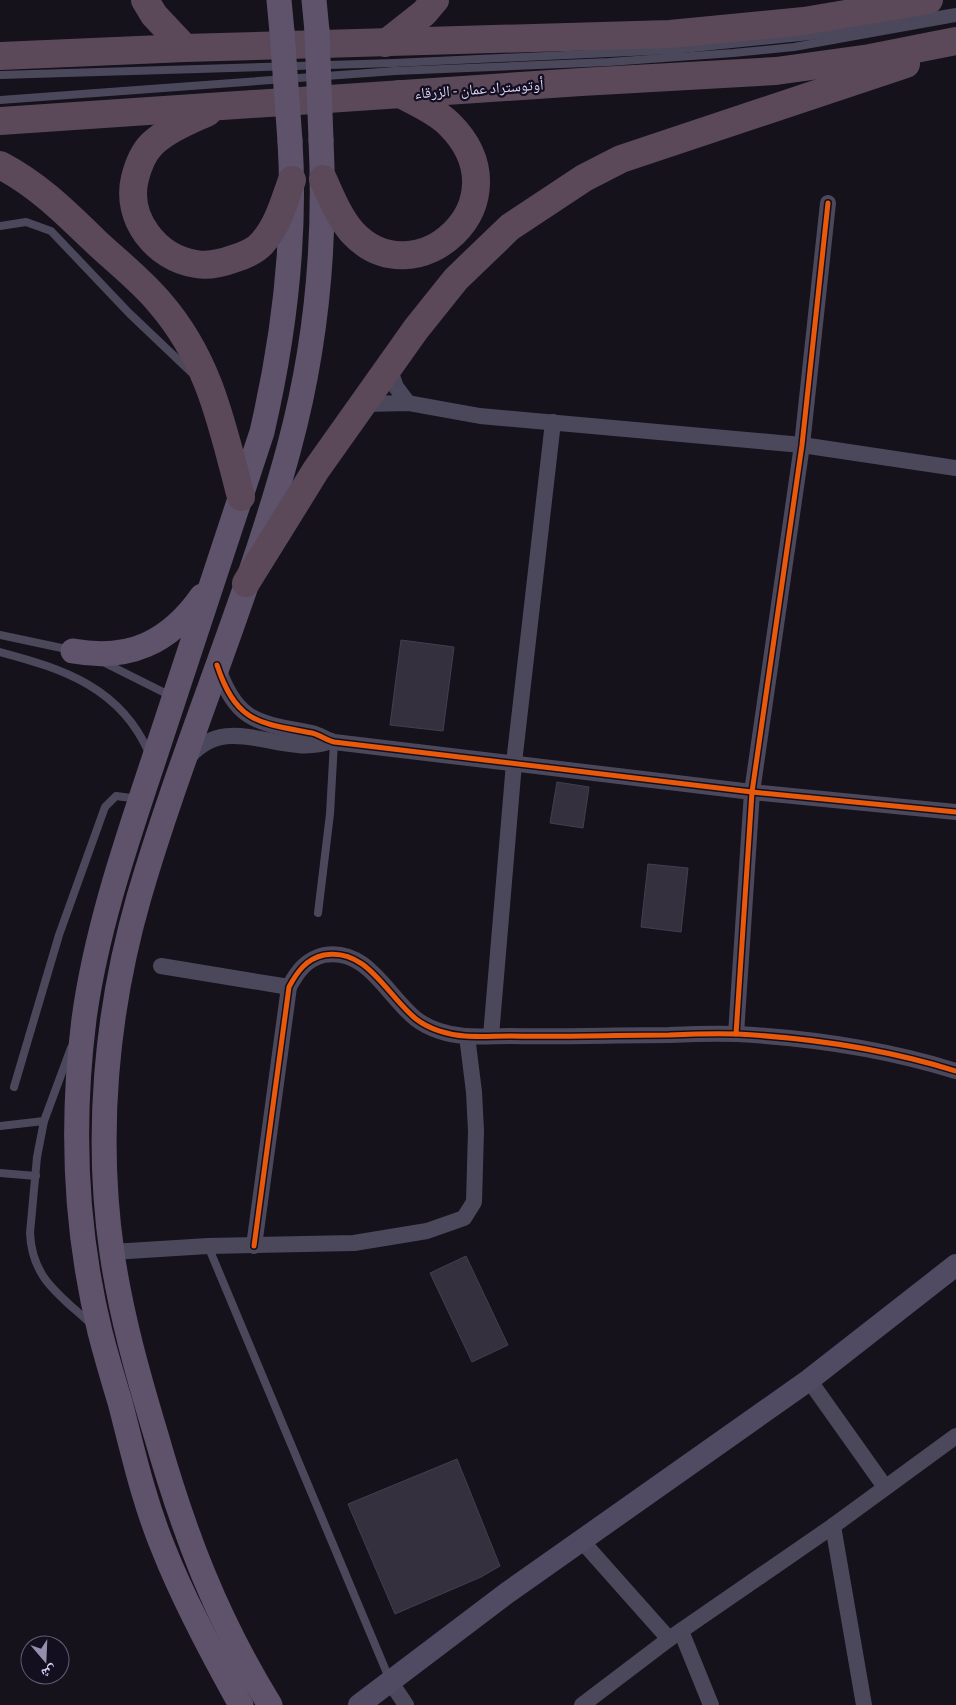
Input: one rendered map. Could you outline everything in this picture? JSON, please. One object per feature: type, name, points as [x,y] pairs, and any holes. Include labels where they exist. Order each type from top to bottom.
[{"type":"highway","points":[[145,0],[154,15],[185,48]]},
{"type":"highway","points":[[386,43],[424,13],[435,0]]},
{"type":"highway","points":[[0,56],[185,48],[715,31],[804,22],[929,0]]},
{"type":"highway","points":[[246,583],[316,470],[436,303],[476,258],[510,227],[584,178],[621,159],[873,77],[956,42]]},
{"type":"highway","name":"أوتوستراد عمان - الزرقاء","points":[[0,121],[776,71],[870,58],[956,42]]},
{"type":"highway","points":[[323,179],[331,199],[353,233],[370,245],[388,253],[406,255],[423,252],[440,245],[454,235],[465,221],[472,205],[476,188],[476,170],[466,145],[449,124],[427,108],[400,94]]},
{"type":"highway","points":[[220,106],[168,131],[151,145],[139,164],[134,186],[135,208],[143,229],[157,246],[176,258],[197,264],[219,263],[242,256],[262,244],[277,221],[292,180]]},
{"type":"highway","points":[[0,165],[18,174],[48,196],[160,302],[181,331],[213,392],[241,497]]},
{"type":"main road","points":[[241,1705],[213,1656],[163,1548],[144,1492],[100,1331],[88,1270],[80,1207],[77,1144],[78,1081],[84,1019],[109,900],[173,697],[216,576],[262,432],[274,380],[284,311],[292,180],[279,0]]},
{"type":"main road","points":[[270,1705],[234,1643],[187,1538],[170,1486],[125,1324],[112,1252],[106,1193],[104,1133],[107,1073],[114,1013],[124,954],[140,896],[201,708],[246,583],[289,450],[306,372],[317,295],[323,179],[314,0]]},
{"type":"main road","points":[[72,650],[101,654],[115,653],[148,644],[182,621],[216,576]]},
{"type":"main road","points":[[173,697],[201,708]]},
{"type":"main road","points":[[163,1548],[187,1538]]},
{"type":"street","points":[[736,1034],[752,792],[802,444],[828,204]]},
{"type":"street","points":[[389,368],[396,387],[408,403]]},
{"type":"street","points":[[364,404],[408,403],[480,416],[802,444],[956,468]]},
{"type":"street","points":[[491,1036],[514,763],[553,422]]},
{"type":"street","points":[[217,666],[227,693],[247,715],[276,727],[318,735],[332,741],[752,792],[956,812]]},
{"type":"street","points":[[183,765],[202,746],[226,736],[244,735],[272,742],[305,745],[318,745],[332,741]]},
{"type":"street","points":[[254,1246],[289,987],[298,971],[308,962],[326,955],[346,955],[367,968],[415,1018],[440,1031],[467,1036],[736,1034],[864,1048],[915,1058],[956,1071]]},
{"type":"street","points":[[161,966],[289,987]]},
{"type":"street","points":[[112,1252],[208,1246],[254,1246],[385,1240],[426,1231],[464,1218],[474,1202],[476,1140],[474,1092],[467,1036]]},
{"type":"street","points":[[359,1705],[581,1540],[809,1380],[956,1265]]},
{"type":"street","points":[[809,1380],[885,1487]]},
{"type":"street","points":[[582,1705],[675,1635],[833,1526],[956,1436]]},
{"type":"street","points":[[833,1526],[864,1705]]},
{"type":"street","points":[[581,1540],[675,1635],[711,1705]]},
{"type":"street","points":[[390,1681],[406,1705]]},
{"type":"lane","points":[[0,75],[335,66],[673,50],[820,35],[956,12]]},
{"type":"lane","points":[[0,100],[365,73],[609,62],[724,53],[802,46],[956,18]]},
{"type":"lane","points":[[0,226],[26,222],[51,231],[129,313],[213,392]]},
{"type":"lane","points":[[0,635],[72,650],[111,665],[173,697]]},
{"type":"lane","points":[[0,652],[66,674],[115,701],[137,730],[153,763]]},
{"type":"lane","points":[[318,913],[330,814],[332,741]]},
{"type":"lane","points":[[14,1087],[59,935],[105,807],[116,796],[140,799]]},
{"type":"lane","points":[[84,1019],[44,1121],[30,1233],[34,1262],[40,1276],[100,1331]]},
{"type":"lane","points":[[0,1126],[44,1121]]},
{"type":"lane","points":[[0,1174],[36,1176]]},
{"type":"lane","points":[[208,1246],[390,1681]]},
{"type":"building","points":[[401,640],[454,647],[443,731],[390,725]]},
{"type":"building","points":[[557,782],[589,787],[583,828],[550,823]]},
{"type":"building","points":[[648,864],[688,868],[681,932],[641,927]]},
{"type":"building","points":[[466,1256],[508,1345],[472,1362],[430,1273]]},
{"type":"building","points":[[457,1459],[500,1566],[481,1577],[395,1614],[348,1504]]},
{"type":"cycle path","points":[[736,1034],[752,792],[802,445],[828,203]]},
{"type":"cycle path","points":[[217,665],[232,699],[252,717],[277,726],[315,734],[334,742],[752,792],[956,812]]},
{"type":"cycle path","points":[[254,1246],[289,987],[295,976],[307,963],[324,955],[339,955],[352,958],[375,975],[405,1009],[421,1023],[433,1029],[452,1034],[465,1036],[720,1034],[765,1036],[848,1046],[902,1056],[956,1071]]}]
